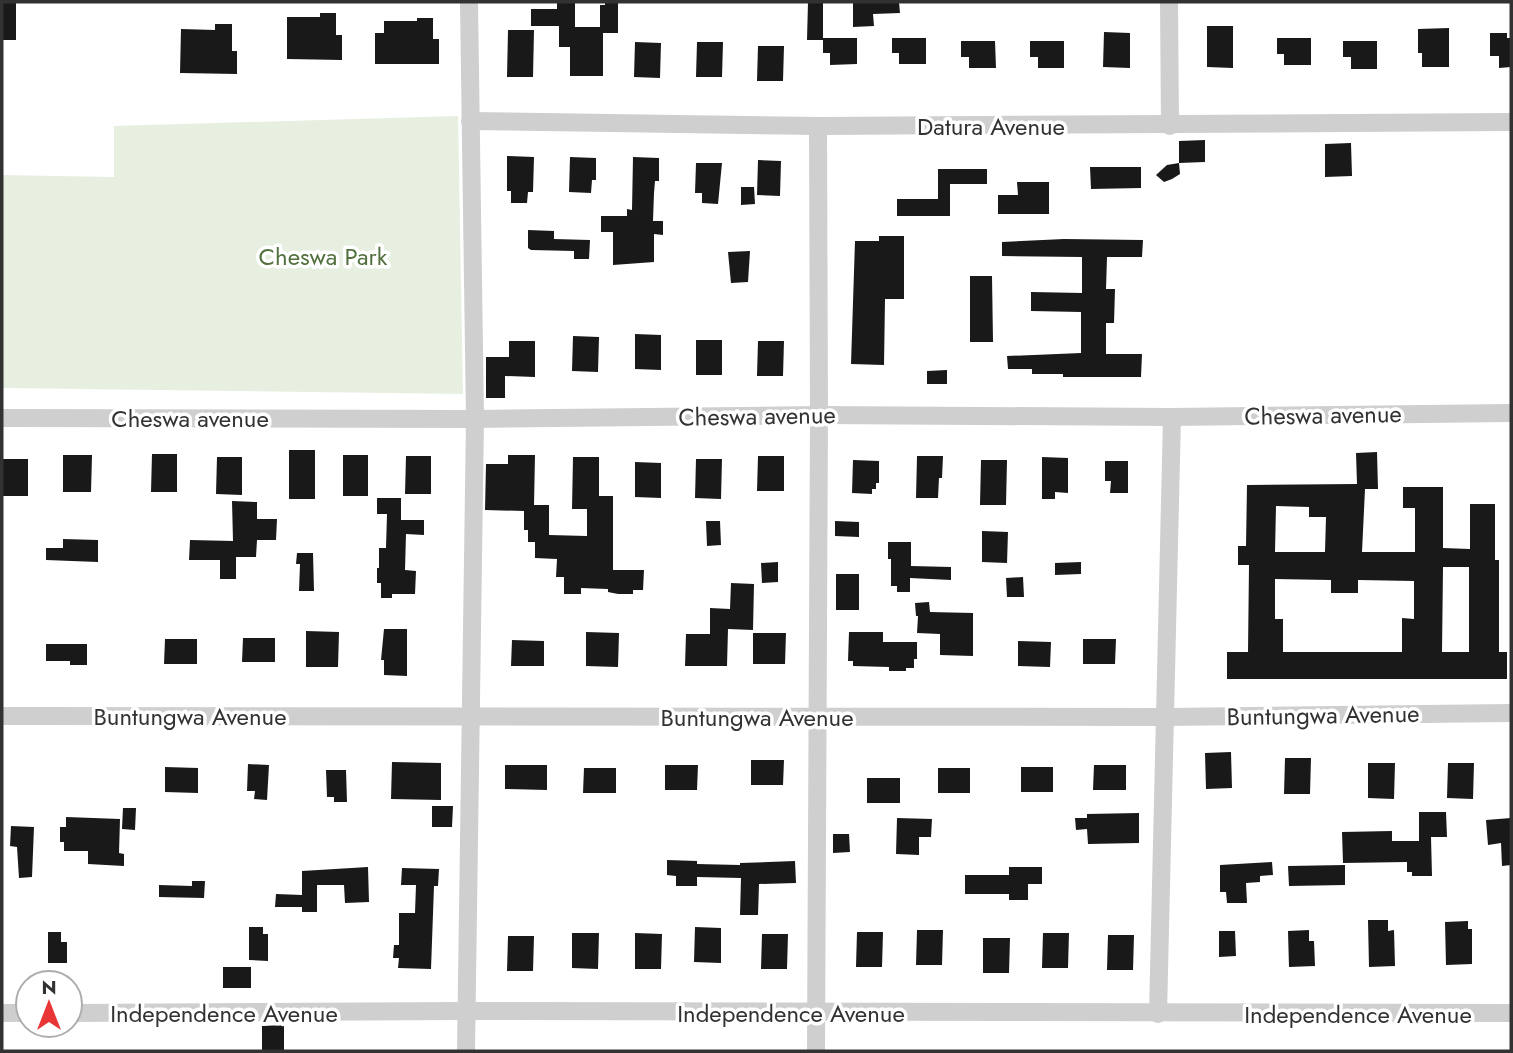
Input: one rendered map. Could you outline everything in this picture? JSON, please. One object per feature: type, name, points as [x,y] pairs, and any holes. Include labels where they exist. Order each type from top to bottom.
[{"type":"street","points":[[466,1051],[475,419],[469,2]]},
{"type":"street","points":[[1169,2],[1170,125]]},
{"type":"street","name":"Datura Avenue","points":[[470,121],[818,126],[1511,122]]},
{"type":"street","points":[[816,1051],[818,126]]},
{"type":"street","name":"Cheswa avenue","points":[[2,418],[475,419],[819,415],[1172,417],[1511,412]]},
{"type":"street","points":[[1158,1014],[1172,417]]},
{"type":"street","name":"Buntungwa Avenue","points":[[2,716],[1164,717],[1511,713]]},
{"type":"street","name":"Independence Avenue","points":[[84,1013],[1511,1013]]},
{"type":"green space","name":"Cheswa Park","points":[[458,116],[463,394],[2,388],[2,175],[114,177],[114,126]]},
{"type":"building","points":[[2,2],[16,2],[16,40],[2,40]]},
{"type":"building","points":[[557,2],[575,2],[575,27],[600,27],[600,5],[605,5],[605,2],[618,2],[618,33],[603,33],[603,76],[570,76],[570,47],[559,47],[559,26],[531,26],[531,9],[557,9]]},
{"type":"building","points":[[808,2],[823,2],[823,40],[807,40]]},
{"type":"building","points":[[853,2],[899,2],[900,13],[873,14],[874,26],[853,27]]},
{"type":"building","points":[[320,13],[336,13],[336,35],[342,35],[342,60],[287,59],[287,17],[320,17]]},
{"type":"building","points":[[417,18],[433,18],[433,39],[439,39],[439,64],[375,64],[375,33],[384,33],[384,21],[417,21]]},
{"type":"building","points":[[215,24],[232,24],[232,51],[237,51],[237,74],[180,73],[181,29],[215,30]]},
{"type":"building","points":[[1207,26],[1233,26],[1233,68],[1207,67]]},
{"type":"building","points":[[1449,28],[1449,67],[1422,67],[1422,53],[1418,53],[1418,29]]},
{"type":"building","points":[[508,30],[534,30],[533,77],[507,77]]},
{"type":"building","points":[[1104,32],[1130,33],[1130,68],[1103,67]]},
{"type":"building","points":[[1490,33],[1507,33],[1507,38],[1511,38],[1511,67],[1499,68],[1499,56],[1490,56]]},
{"type":"building","points":[[823,38],[857,38],[857,64],[830,65],[830,53],[823,53]]},
{"type":"building","points":[[892,38],[926,38],[926,64],[899,64],[899,53],[892,53]]},
{"type":"building","points":[[1277,38],[1311,38],[1311,65],[1284,65],[1284,54],[1277,54]]},
{"type":"building","points":[[961,41],[995,41],[996,68],[969,68],[969,57],[961,57]]},
{"type":"building","points":[[1030,41],[1064,41],[1064,68],[1038,68],[1038,57],[1030,57]]},
{"type":"building","points":[[1343,41],[1377,41],[1377,69],[1351,69],[1351,57],[1343,57]]},
{"type":"building","points":[[635,42],[661,43],[660,78],[634,77]]},
{"type":"building","points":[[697,42],[723,42],[722,77],[696,77]]},
{"type":"building","points":[[758,46],[784,46],[783,81],[757,81]]},
{"type":"building","points":[[1205,140],[1205,162],[1179,163],[1179,141]]},
{"type":"building","points":[[1351,143],[1352,176],[1325,177],[1325,144]]},
{"type":"building","points":[[507,156],[534,157],[533,192],[528,192],[527,203],[511,203],[511,191],[507,191]]},
{"type":"building","points":[[570,157],[596,158],[596,180],[592,180],[591,193],[569,192]]},
{"type":"building","points":[[633,157],[659,158],[659,181],[655,181],[653,221],[663,221],[663,235],[654,234],[654,262],[613,265],[613,232],[601,232],[601,216],[627,216],[627,209],[632,210]]},
{"type":"building","points":[[758,160],[781,161],[780,196],[757,195]]},
{"type":"building","points":[[696,163],[722,163],[718,204],[702,203],[702,193],[695,193]]},
{"type":"building","points":[[1179,163],[1180,174],[1172,179],[1164,182],[1156,175],[1167,165]]},
{"type":"building","points":[[1090,167],[1141,167],[1141,188],[1091,189]]},
{"type":"building","points":[[938,169],[987,169],[987,184],[950,184],[950,216],[897,216],[897,199],[938,199]]},
{"type":"building","points":[[1017,182],[1049,182],[1049,214],[998,214],[998,195],[1018,195]]},
{"type":"building","points":[[741,187],[754,187],[755,204],[741,205]]},
{"type":"building","points":[[528,230],[554,231],[554,239],[590,240],[589,259],[574,259],[574,251],[531,250],[528,248]]},
{"type":"building","points":[[879,236],[904,236],[904,299],[885,299],[884,365],[851,364],[855,241],[879,241]]},
{"type":"building","points":[[1064,239],[1143,240],[1142,257],[1107,257],[1106,289],[1115,289],[1114,323],[1106,323],[1106,354],[1142,354],[1141,377],[1063,377],[1063,374],[1032,374],[1032,369],[1008,369],[1007,356],[1081,353],[1081,312],[1031,311],[1031,292],[1082,293],[1082,257],[1002,256],[1002,242]]},
{"type":"building","points":[[750,251],[748,282],[731,283],[728,252]]},
{"type":"building","points":[[970,276],[992,276],[993,342],[970,342]]},
{"type":"building","points":[[635,334],[661,335],[661,370],[635,369]]},
{"type":"building","points":[[573,336],[599,337],[598,372],[572,371]]},
{"type":"building","points":[[696,340],[722,340],[722,375],[696,375]]},
{"type":"building","points":[[509,341],[535,341],[535,377],[505,376],[505,398],[486,398],[486,357],[509,357]]},
{"type":"building","points":[[758,341],[784,341],[783,376],[757,376]]},
{"type":"building","points":[[947,370],[947,384],[927,384],[927,371]]},
{"type":"building","points":[[289,450],[315,450],[315,499],[289,499]]},
{"type":"building","points":[[1377,452],[1378,489],[1365,489],[1362,552],[1415,552],[1415,508],[1403,508],[1403,487],[1443,487],[1443,548],[1470,549],[1470,504],[1495,504],[1495,560],[1499,560],[1499,652],[1507,652],[1507,679],[1227,679],[1227,652],[1248,652],[1249,565],[1238,565],[1238,546],[1246,546],[1247,485],[1357,484],[1356,453]],"holes":[[[1276,506],[1309,507],[1309,517],[1326,517],[1325,552],[1275,552]],[[1443,567],[1469,567],[1469,652],[1442,652]],[[1275,579],[1331,580],[1331,593],[1358,593],[1358,580],[1414,581],[1414,619],[1402,618],[1402,652],[1283,652],[1283,619],[1275,619]]]},
{"type":"building","points":[[152,454],[177,454],[177,492],[151,492]]},
{"type":"building","points":[[63,455],[92,455],[91,492],[63,492]]},
{"type":"building","points":[[343,455],[368,455],[368,496],[343,496]]},
{"type":"building","points":[[508,455],[535,455],[534,505],[549,505],[549,535],[587,536],[587,509],[572,509],[573,457],[599,457],[599,496],[613,496],[613,570],[644,570],[643,590],[633,590],[633,594],[618,594],[608,592],[608,589],[581,588],[581,594],[564,594],[564,577],[556,577],[557,559],[535,558],[535,542],[528,542],[528,530],[524,530],[524,511],[485,510],[486,464],[508,464]]},
{"type":"building","points":[[406,456],[431,456],[431,494],[405,494]]},
{"type":"building","points":[[758,456],[784,456],[784,491],[757,491]]},
{"type":"building","points":[[917,456],[943,456],[938,498],[916,498]]},
{"type":"building","points":[[217,457],[242,457],[242,495],[216,494]]},
{"type":"building","points":[[1042,457],[1068,458],[1068,493],[1055,492],[1055,499],[1042,499]]},
{"type":"building","points":[[2,459],[28,459],[28,496],[2,496]]},
{"type":"building","points":[[696,459],[722,459],[721,499],[695,498]]},
{"type":"building","points":[[853,460],[879,461],[879,483],[876,483],[876,489],[872,489],[872,494],[852,493]]},
{"type":"building","points":[[981,460],[1007,460],[1006,505],[980,505]]},
{"type":"building","points":[[1105,461],[1128,461],[1128,493],[1110,493],[1111,481],[1105,481]]},
{"type":"building","points":[[635,462],[661,463],[661,498],[635,497]]},
{"type":"building","points":[[377,498],[401,498],[401,520],[424,520],[424,535],[406,534],[405,570],[416,571],[415,594],[392,594],[392,598],[381,598],[377,568],[379,548],[386,548],[387,514],[377,514]]},
{"type":"building","points":[[232,501],[257,502],[257,519],[277,519],[276,540],[257,540],[256,557],[236,557],[236,579],[220,579],[220,560],[189,560],[190,540],[233,541]]},
{"type":"building","points":[[706,521],[720,521],[721,545],[707,546]]},
{"type":"building","points":[[835,521],[859,522],[859,537],[835,536]]},
{"type":"building","points":[[982,531],[1008,532],[1007,563],[982,562]]},
{"type":"building","points":[[63,539],[98,540],[98,562],[46,560],[46,548],[63,548]]},
{"type":"building","points":[[888,542],[911,542],[911,566],[951,567],[951,580],[910,578],[910,592],[897,592],[897,586],[891,586]]},
{"type":"building","points":[[297,553],[313,553],[314,591],[299,591],[300,564],[296,564]]},
{"type":"building","points":[[778,562],[778,582],[762,583],[761,563]]},
{"type":"building","points":[[1081,562],[1081,574],[1055,575],[1055,563]]},
{"type":"building","points":[[836,574],[859,574],[859,610],[836,610]]},
{"type":"building","points":[[1023,577],[1024,597],[1007,597],[1006,578]]},
{"type":"building","points":[[731,583],[754,584],[753,630],[728,629],[727,666],[685,666],[686,634],[710,634],[710,608],[730,609]]},
{"type":"building","points":[[929,602],[930,612],[973,613],[973,656],[940,655],[940,634],[917,633],[918,616],[915,603]]},
{"type":"building","points":[[384,629],[407,629],[407,676],[384,675],[384,660],[381,660]]},
{"type":"building","points":[[306,631],[339,632],[338,667],[306,667]]},
{"type":"building","points":[[586,632],[619,633],[618,667],[586,666]]},
{"type":"building","points":[[849,632],[883,632],[883,642],[917,642],[914,668],[889,671],[889,667],[853,666],[853,661],[848,661]]},
{"type":"building","points":[[753,633],[786,633],[785,664],[753,664]]},
{"type":"building","points":[[243,638],[275,638],[275,662],[242,662]]},
{"type":"building","points":[[165,639],[197,639],[197,664],[164,664]]},
{"type":"building","points":[[1083,639],[1116,639],[1115,664],[1083,664]]},
{"type":"building","points":[[512,640],[544,641],[544,666],[511,666]]},
{"type":"building","points":[[1018,641],[1051,642],[1050,667],[1018,666]]},
{"type":"building","points":[[46,644],[87,644],[87,665],[70,665],[70,661],[46,661]]},
{"type":"building","points":[[1231,752],[1232,788],[1206,789],[1205,753]]},
{"type":"building","points":[[1285,758],[1311,758],[1310,794],[1284,794]]},
{"type":"building","points":[[751,760],[784,760],[783,785],[751,785]]},
{"type":"building","points":[[392,762],[441,763],[441,800],[391,799]]},
{"type":"building","points":[[1368,763],[1395,763],[1394,799],[1368,798]]},
{"type":"building","points":[[1448,763],[1474,763],[1473,799],[1447,798]]},
{"type":"building","points":[[248,764],[269,765],[267,800],[254,799],[255,791],[247,791]]},
{"type":"building","points":[[505,765],[547,765],[547,790],[505,789]]},
{"type":"building","points":[[665,765],[698,765],[697,790],[665,790]]},
{"type":"building","points":[[1094,765],[1126,765],[1126,790],[1093,790]]},
{"type":"building","points":[[165,767],[198,768],[198,793],[165,792]]},
{"type":"building","points":[[1021,767],[1053,767],[1053,792],[1021,792]]},
{"type":"building","points":[[584,768],[616,768],[616,793],[583,793]]},
{"type":"building","points":[[938,768],[970,768],[970,793],[938,793]]},
{"type":"building","points":[[326,770],[346,770],[347,802],[334,802],[334,797],[327,797]]},
{"type":"building","points":[[867,778],[900,778],[900,803],[867,803]]},
{"type":"building","points":[[432,806],[453,806],[452,827],[432,827]]},
{"type":"building","points":[[123,808],[136,808],[135,830],[122,829]]},
{"type":"building","points":[[1419,812],[1446,812],[1447,837],[1431,837],[1432,876],[1412,876],[1412,872],[1407,872],[1407,862],[1343,863],[1342,832],[1392,831],[1392,841],[1419,841]]},
{"type":"building","points":[[1139,813],[1139,843],[1088,844],[1087,829],[1076,830],[1075,818],[1087,818],[1087,814]]},
{"type":"building","points":[[66,817],[120,819],[119,853],[124,854],[124,866],[88,864],[88,851],[64,851],[64,842],[60,842],[60,827],[66,827]]},
{"type":"building","points":[[897,818],[932,819],[931,837],[919,837],[919,855],[896,854]]},
{"type":"building","points":[[1511,818],[1511,865],[1502,866],[1501,843],[1488,845],[1486,820]]},
{"type":"building","points":[[11,826],[34,827],[32,877],[19,878],[17,847],[10,846]]},
{"type":"building","points":[[833,834],[849,834],[850,852],[833,853]]},
{"type":"building","points":[[667,860],[740,865],[795,861],[796,883],[759,884],[758,915],[740,915],[741,878],[697,877],[697,886],[676,886],[676,876],[667,875]]},
{"type":"building","points":[[1272,862],[1273,875],[1260,876],[1260,882],[1246,883],[1247,903],[1227,903],[1226,892],[1220,892],[1220,865]]},
{"type":"building","points":[[1345,865],[1345,885],[1289,886],[1288,866]]},
{"type":"building","points":[[368,867],[369,902],[345,903],[344,885],[317,885],[317,912],[302,912],[302,907],[275,907],[276,894],[302,895],[302,871]]},
{"type":"building","points":[[1009,867],[1042,867],[1042,884],[1028,884],[1028,900],[1009,900],[1009,894],[965,894],[965,875],[1009,875]]},
{"type":"building","points":[[402,868],[439,869],[438,886],[434,886],[431,969],[398,968],[399,958],[393,958],[394,945],[399,945],[399,913],[415,913],[416,885],[401,885]]},
{"type":"building","points":[[192,881],[205,881],[204,898],[159,897],[159,885],[192,886]]},
{"type":"building","points":[[1368,920],[1388,920],[1388,931],[1394,930],[1395,966],[1369,967]]},
{"type":"building","points":[[1468,921],[1468,929],[1472,929],[1472,964],[1446,965],[1445,922]]},
{"type":"building","points":[[249,927],[263,927],[263,934],[268,934],[268,961],[249,960]]},
{"type":"building","points":[[695,927],[721,928],[721,963],[694,962]]},
{"type":"building","points":[[917,930],[943,930],[942,965],[916,965]]},
{"type":"building","points":[[1309,930],[1309,941],[1314,941],[1315,966],[1289,967],[1288,931]]},
{"type":"building","points":[[1219,931],[1235,931],[1236,956],[1219,957]]},
{"type":"building","points":[[48,932],[61,932],[61,942],[67,942],[67,963],[48,963]]},
{"type":"building","points":[[857,932],[883,932],[882,967],[856,967]]},
{"type":"building","points":[[572,933],[599,933],[598,969],[572,968]]},
{"type":"building","points":[[635,933],[662,934],[661,969],[635,969]]},
{"type":"building","points":[[1043,933],[1069,933],[1068,968],[1042,968]]},
{"type":"building","points":[[762,934],[788,934],[787,969],[761,969]]},
{"type":"building","points":[[1108,935],[1134,935],[1133,970],[1107,970]]},
{"type":"building","points":[[508,936],[534,936],[533,971],[507,971]]},
{"type":"building","points":[[983,938],[1010,938],[1009,973],[983,973]]},
{"type":"building","points":[[223,967],[251,967],[251,988],[223,988]]},
{"type":"building","points":[[284,1025],[284,1051],[262,1051],[262,1026]]}]
